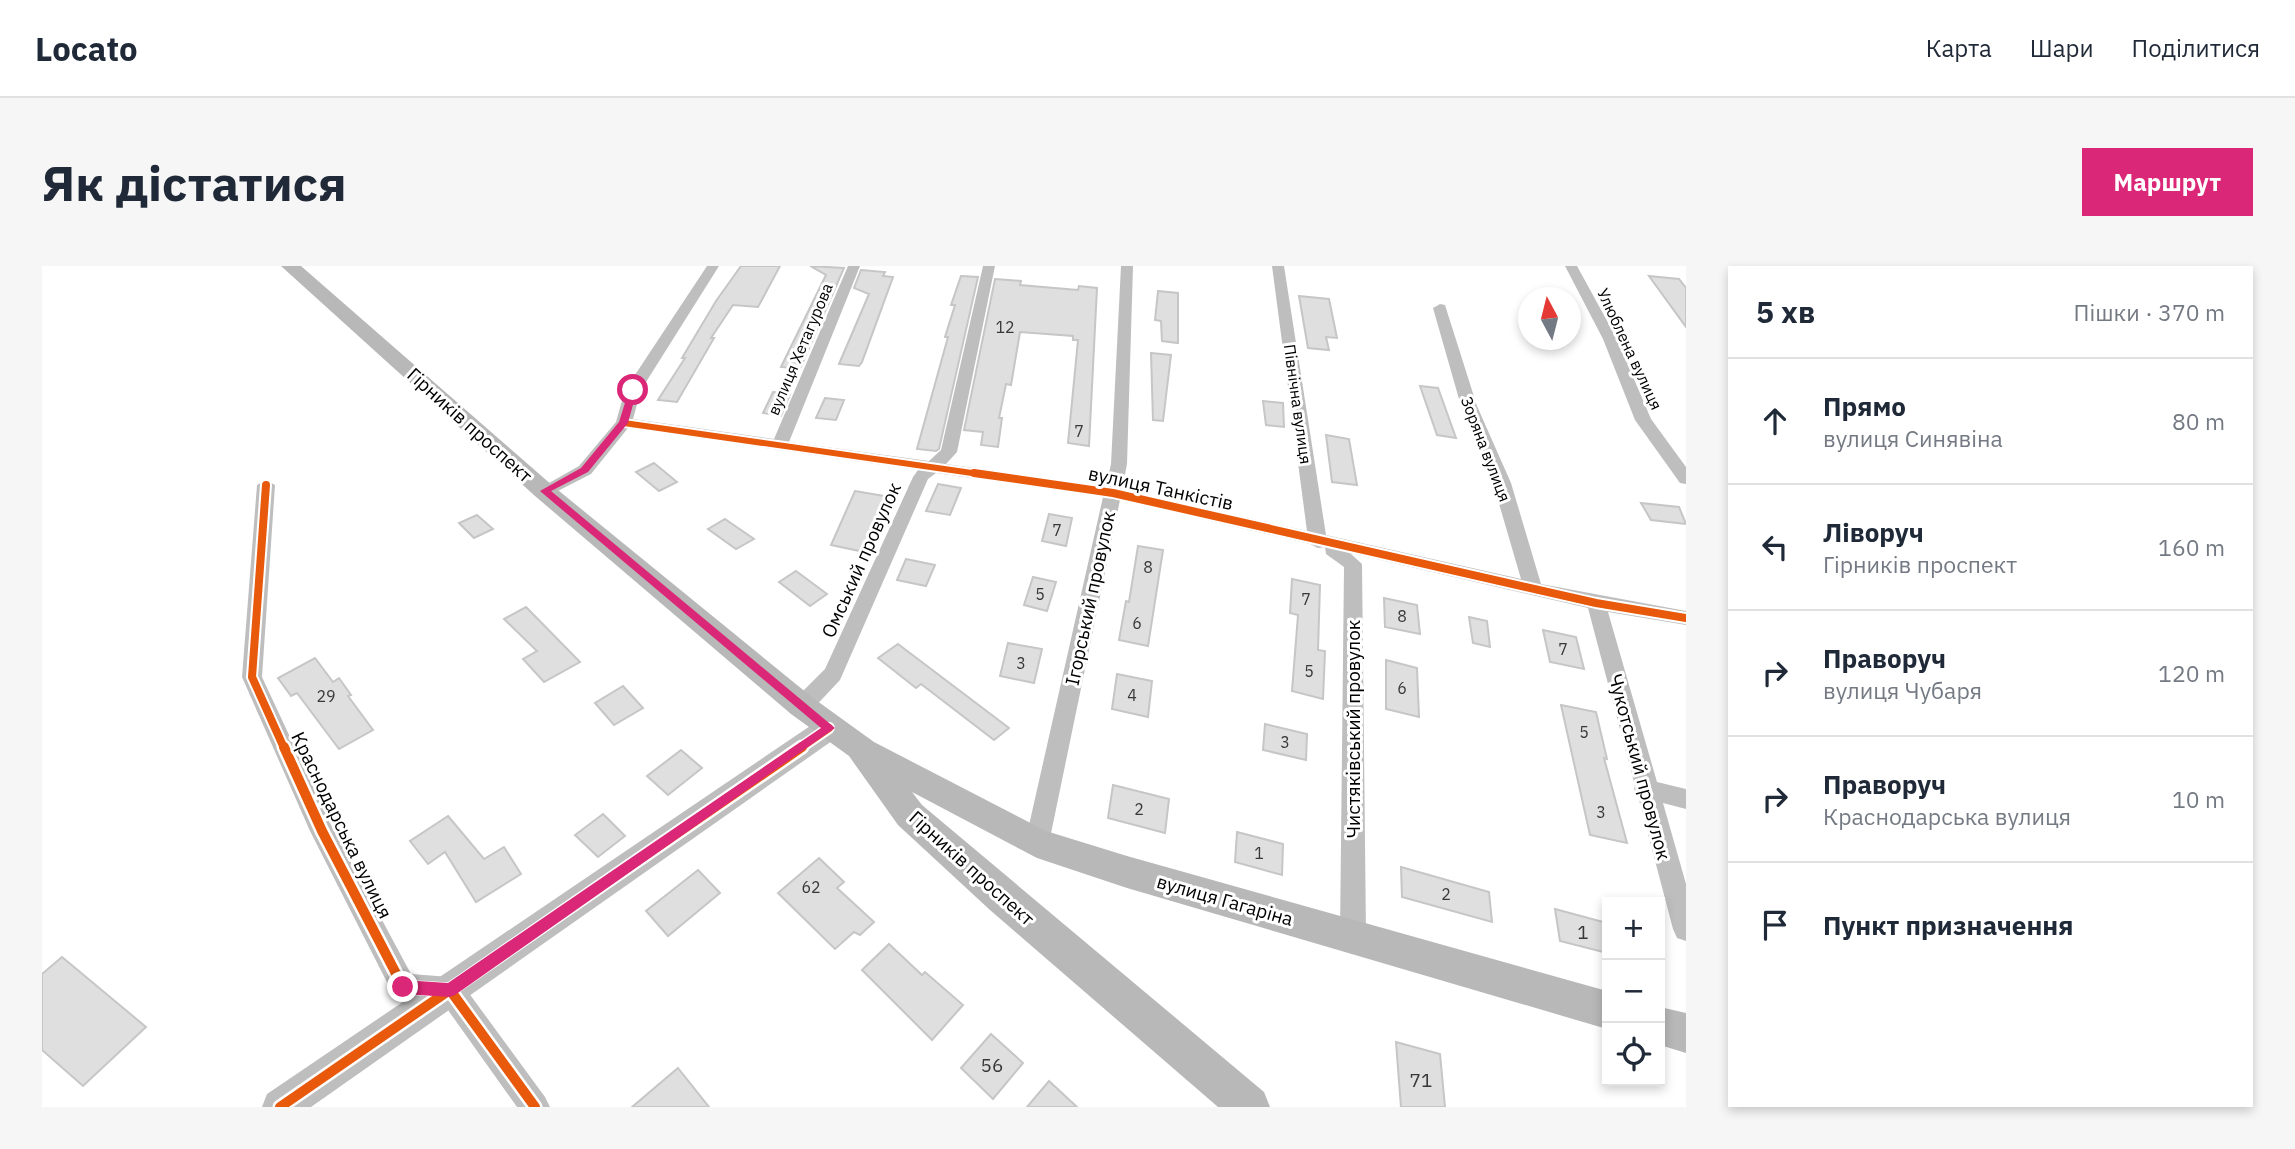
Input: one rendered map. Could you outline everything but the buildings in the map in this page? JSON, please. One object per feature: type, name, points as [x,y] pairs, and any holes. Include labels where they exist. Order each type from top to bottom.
[{"type":"main road","name":"Гірників проспект","points":[[290,266],[544,491],[829,728],[860,747],[910,815],[1003,898],[1249,1107]]},
{"type":"main road","name":"вулиця Гагаріна","points":[[860,747],[1037,843],[1127,872],[1602,1009]]},
{"type":"main road","points":[[1665,1027],[1686,1033]]},
{"type":"street","points":[[544,491],[585,470],[624,423],[633,390],[713,266]]},
{"type":"street","name":"вулиця Хетагурова","points":[[779,446],[854,266]]},
{"type":"street","name":"Омський провулок","points":[[802,706],[833,674],[921,477],[949,452],[989,266]]},
{"type":"street","name":"Ігорський провулок","points":[[1037,843],[1119,464],[1127,266]]},
{"type":"street","name":"Північна вулиця","points":[[1278,266],[1318,542]]},
{"type":"street","name":"Улюблена вулиця","points":[[1570,266],[1610,339],[1643,419],[1686,479]]},
{"type":"street","name":"Зоряна вулиця","points":[[1440,308],[1469,406],[1502,483],[1534,589]]},
{"type":"street","name":"вулиця Танкістів","points":[[624,423],[1113,493],[1318,542],[1596,603],[1686,618]]},
{"type":"street","name":"Краснодарська вулиця","points":[[266,485],[252,677],[322,831],[403,987],[450,990]]},
{"type":"street","name":"Чистяківський провулок","points":[[1318,542],[1353,564],[1353,935]]},
{"type":"street","name":"Чукотський провулок","points":[[1596,603],[1645,789],[1686,929]]},
{"type":"street","points":[[280,1107],[829,728]]},
{"type":"street","points":[[1645,789],[1686,799]]},
{"type":"street","points":[[450,990],[535,1107]]},
{"type":"cycle path","points":[[624,423],[1113,493],[1596,603],[1686,618]]},
{"type":"cycle path","points":[[266,485],[252,677],[322,831],[403,987],[450,990],[535,1107]]},
{"type":"cycle path","points":[[280,1107],[829,728]]},
{"type":"route","points":[[403,987],[450,990],[829,728],[544,491],[585,470],[624,423],[633,390]]}]
